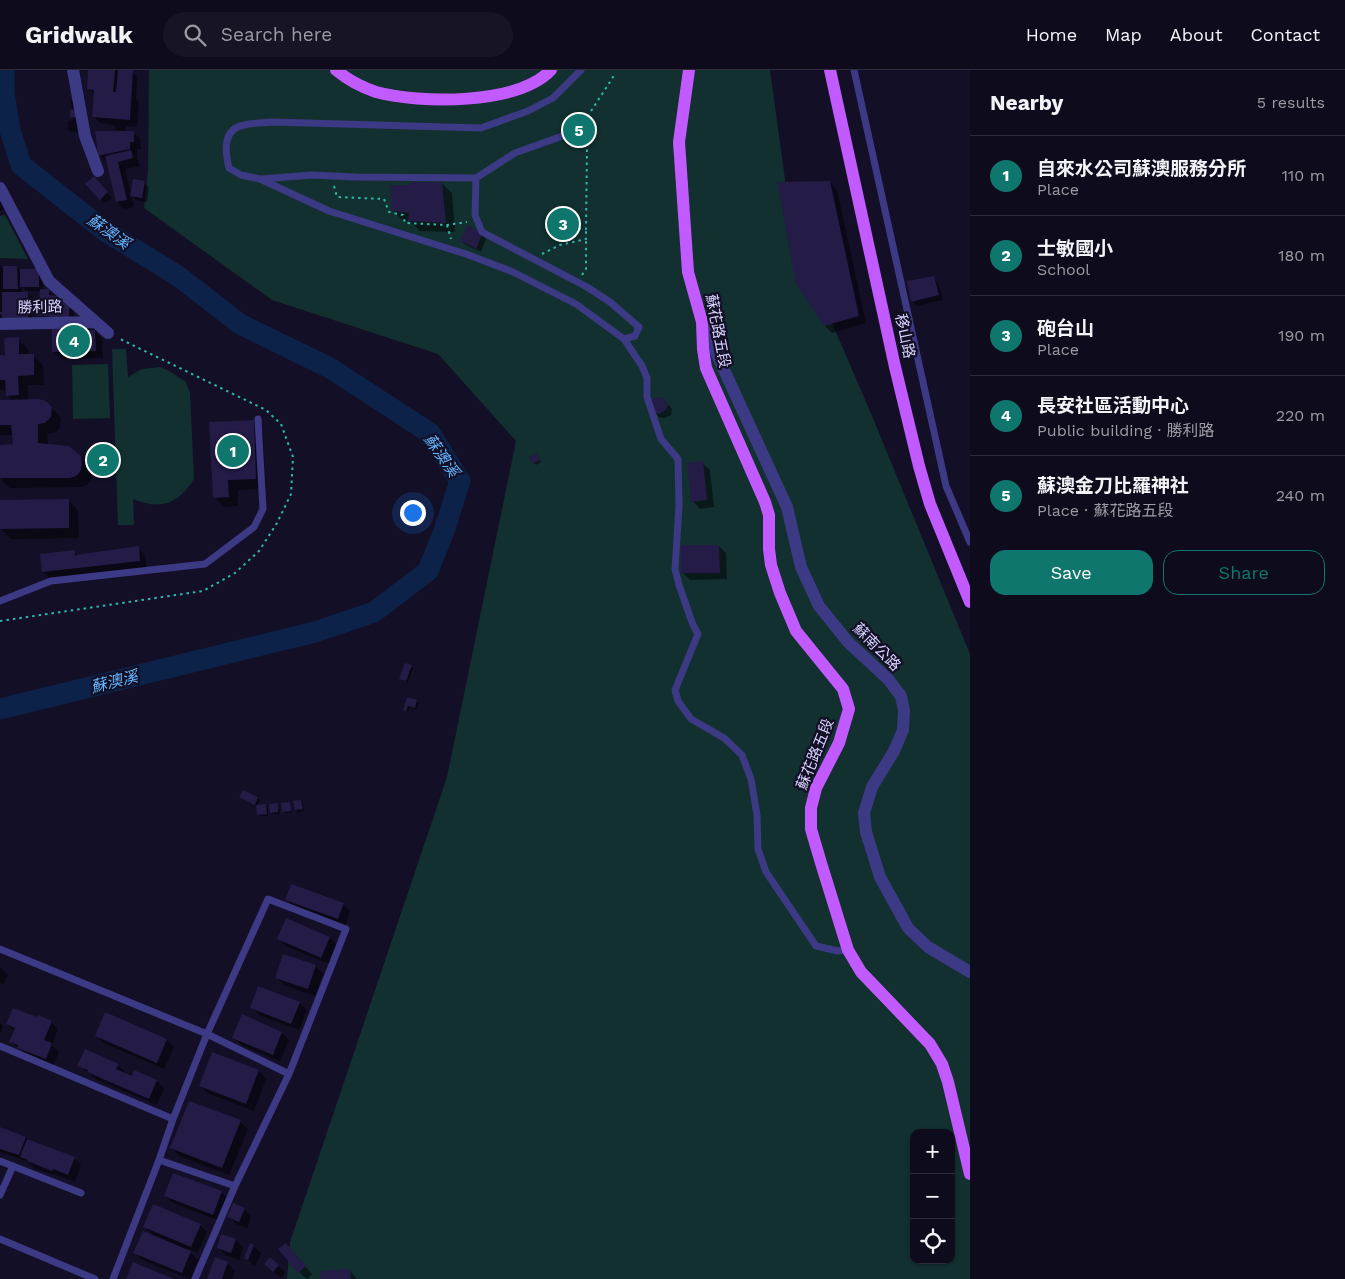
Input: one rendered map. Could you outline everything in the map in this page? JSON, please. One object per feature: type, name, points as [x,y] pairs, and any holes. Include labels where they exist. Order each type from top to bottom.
[{"type":"main road","points":[[336,70],[349,81],[376,92],[418,99],[476,98],[506,92],[530,85],[551,70]]},
{"type":"main road","name":"蘇花路五段","points":[[689,70],[679,142],[688,272],[702,322],[706,368],[769,515],[771,565],[780,593],[796,631],[843,689],[848,702],[849,709],[838,743],[816,788],[811,808],[811,829],[848,950],[861,972],[930,1044],[942,1064],[970,1174]]},
{"type":"main road","name":"移山路","points":[[830,70],[897,375],[919,466],[930,504],[970,602]]},
{"type":"street","points":[[73,70],[85,136],[98,171]]},
{"type":"street","points":[[0,188],[49,281],[108,333]]},
{"type":"street","name":"勝利路","points":[[0,324],[95,322]]},
{"type":"street","name":"蘇南公路","points":[[702,322],[787,508],[800,567],[819,606],[848,642],[888,679],[900,696],[904,711],[903,730],[894,751],[872,787],[864,813],[866,832],[880,877],[908,928],[928,947],[970,972]]},
{"type":"lane","points":[[581,70],[553,98],[528,111],[481,128],[272,122],[242,125],[232,132],[226,141],[225,154],[229,168],[241,175],[260,179],[329,211],[455,251],[513,272],[576,304],[624,339],[647,378],[647,397],[661,439],[678,459],[679,506],[675,569],[693,625],[698,634],[675,690],[678,701],[691,719],[724,738],[742,755],[752,779],[757,815],[758,849],[766,872],[816,946],[838,952],[848,950]]},
{"type":"lane","points":[[854,70],[946,486],[970,542]]},
{"type":"lane","points":[[260,179],[312,175],[476,178],[515,153],[579,130]]},
{"type":"lane","points":[[476,178],[475,215],[482,232],[578,281],[610,302],[639,327],[635,336],[624,339]]},
{"type":"lane","points":[[0,601],[51,581],[205,564],[254,527],[263,509],[258,419]]},
{"type":"lane","points":[[113,1279],[207,1034],[268,899],[346,929],[289,1074],[235,1186],[195,1279]]},
{"type":"lane","points":[[0,949],[207,1034],[289,1074]]},
{"type":"lane","points":[[0,1046],[173,1119]]},
{"type":"lane","points":[[159,1160],[235,1186]]},
{"type":"lane","points":[[0,1161],[82,1193]]},
{"type":"lane","points":[[0,1195],[12,1166]]},
{"type":"lane","points":[[0,1238],[95,1279]]},
{"type":"path","points":[[578,281],[586,269],[587,145],[572,141],[615,74]]},
{"type":"path","points":[[579,130],[600,126]]},
{"type":"path","points":[[334,186],[337,197],[384,199],[389,212],[403,215],[405,223],[447,225],[466,222],[480,228]]},
{"type":"path","points":[[447,225],[455,251]]},
{"type":"path","points":[[572,229],[586,229]]},
{"type":"path","points":[[533,258],[560,245],[586,239]]},
{"type":"path","points":[[0,621],[203,591],[235,573],[259,551],[277,523],[291,494],[293,456],[281,424],[266,410],[108,333]]},
{"type":"green space","points":[[149,70],[770,70],[792,230],[872,416],[970,654],[970,1279],[287,1279],[290,1242],[447,777],[516,441],[438,354],[272,300],[144,208],[148,171]]},
{"type":"green space","points":[[5,215],[28,259],[0,258],[0,216]]},
{"type":"green space","points":[[112,349],[126,349],[128,377],[142,369],[160,367],[186,382],[190,393],[194,479],[182,495],[168,503],[152,504],[133,499],[134,525],[118,525]]},
{"type":"green space","points":[[108,364],[110,418],[73,419],[72,365]]},
{"type":"building","points":[[88,70],[115,70],[113,92],[116,92],[118,70],[133,70],[130,120],[92,117],[94,90],[87,89]]},
{"type":"building","points":[[78,109],[79,117],[70,118],[70,110]]},
{"type":"building","points":[[95,131],[134,131],[134,142],[130,142],[130,149],[98,156]]},
{"type":"building","points":[[131,150],[133,158],[118,162],[127,200],[116,202],[105,156]]},
{"type":"building","points":[[94,176],[108,192],[100,200],[85,184]]},
{"type":"building","points":[[133,179],[145,181],[142,198],[130,196]]},
{"type":"building","points":[[830,181],[859,316],[824,326],[796,284],[777,182]]},
{"type":"building","points":[[411,182],[442,182],[446,223],[408,221],[409,213],[392,211],[390,185],[410,185]]},
{"type":"building","points":[[468,225],[482,234],[476,249],[460,240]]},
{"type":"building","points":[[3,266],[17,266],[18,289],[3,289]]},
{"type":"building","points":[[20,269],[39,269],[39,287],[20,287]]},
{"type":"building","points":[[934,276],[939,295],[911,302],[907,281]]},
{"type":"building","points":[[40,289],[49,289],[49,295],[58,296],[58,300],[70,301],[69,318],[38,316]]},
{"type":"building","points":[[2,292],[28,292],[28,318],[2,318],[0,312],[2,312]]},
{"type":"building","points":[[84,328],[84,331],[95,330],[96,351],[52,352],[52,329]]},
{"type":"building","points":[[19,337],[19,354],[34,354],[34,375],[18,376],[19,395],[6,396],[5,380],[0,380],[0,355],[5,355],[4,338]]},
{"type":"building","points":[[663,397],[668,404],[666,410],[659,414],[653,413],[651,404],[653,399]]},
{"type":"building","points":[[39,399],[46,401],[52,407],[51,417],[45,423],[38,424],[38,443],[69,446],[81,456],[82,465],[80,472],[70,478],[0,478],[0,445],[13,444],[11,425],[0,425],[0,400]]},
{"type":"building","points":[[254,420],[256,479],[228,480],[229,497],[213,498],[209,422]]},
{"type":"building","points":[[537,453],[540,460],[533,464],[529,457]]},
{"type":"building","points":[[703,461],[707,500],[691,502],[687,463]]},
{"type":"building","points":[[69,499],[69,528],[0,529],[0,500]]},
{"type":"building","points":[[681,545],[719,545],[720,573],[681,573]]},
{"type":"building","points":[[139,546],[140,561],[42,572],[40,554],[75,550],[75,555]]},
{"type":"building","points":[[405,663],[412,665],[406,681],[399,679]]},
{"type":"building","points":[[407,697],[417,700],[415,708],[408,706],[406,711],[403,710]]},
{"type":"building","points":[[243,790],[258,797],[255,805],[239,797]]},
{"type":"building","points":[[301,800],[303,809],[295,810],[293,801]]},
{"type":"building","points":[[290,802],[291,811],[282,812],[281,803]]},
{"type":"building","points":[[278,803],[278,812],[270,813],[269,804]]},
{"type":"building","points":[[266,804],[267,814],[257,815],[256,805]]},
{"type":"building","points":[[291,884],[344,903],[338,919],[285,900]]},
{"type":"building","points":[[286,918],[330,937],[321,958],[277,939]]},
{"type":"building","points":[[283,954],[316,965],[308,989],[275,978]]},
{"type":"building","points":[[258,986],[300,1002],[291,1024],[250,1008]]},
{"type":"building","points":[[13,1008],[52,1021],[44,1040],[52,1043],[46,1059],[17,1048],[18,1045],[9,1042],[15,1028],[6,1024]]},
{"type":"building","points":[[105,1012],[167,1039],[157,1063],[95,1036]]},
{"type":"building","points":[[242,1014],[282,1032],[273,1055],[232,1038]]},
{"type":"building","points":[[85,1049],[119,1064],[116,1069],[132,1076],[134,1070],[157,1080],[149,1099],[77,1066]]},
{"type":"building","points":[[212,1052],[259,1070],[246,1104],[199,1086]]},
{"type":"building","points":[[189,1101],[241,1120],[222,1168],[170,1148]]},
{"type":"building","points":[[0,1127],[26,1137],[19,1155],[0,1149]]},
{"type":"building","points":[[27,1139],[75,1157],[68,1175],[53,1169],[52,1171],[20,1157]]},
{"type":"building","points":[[173,1173],[222,1191],[213,1215],[164,1196]]},
{"type":"building","points":[[233,1203],[245,1208],[239,1222],[227,1217]]},
{"type":"building","points":[[153,1204],[201,1224],[191,1247],[143,1227]]},
{"type":"building","points":[[143,1231],[191,1251],[182,1273],[133,1253]]},
{"type":"building","points":[[221,1234],[236,1239],[231,1253],[217,1248]]},
{"type":"building","points":[[250,1243],[254,1245],[248,1260],[244,1258]]},
{"type":"building","points":[[286,1243],[306,1266],[298,1273],[278,1249]]},
{"type":"building","points":[[215,1257],[228,1262],[222,1279],[207,1279]]},
{"type":"building","points":[[270,1257],[279,1265],[273,1272],[264,1264]]},
{"type":"building","points":[[133,1262],[174,1279],[126,1279]]},
{"type":"building","points":[[350,1269],[351,1279],[320,1279],[320,1271]]},
{"type":"waterway","name":"蘇澳溪","points":[[0,709],[315,632],[374,612],[428,571],[444,531],[460,481],[430,433],[330,368],[240,324],[178,276],[105,231],[21,165],[10,130],[4,93],[4,70]]},
{"type":"place","name":"蘇澳金刀比羅神社","points":[[579,130]]},
{"type":"place","name":"砲台山","points":[[563,224]]},
{"type":"place","name":"長安社區活動中心","points":[[74,341]]},
{"type":"place","name":"自來水公司蘇澳服務分所","points":[[233,451]]},
{"type":"place","name":"士敏國小","points":[[103,460]]}]
